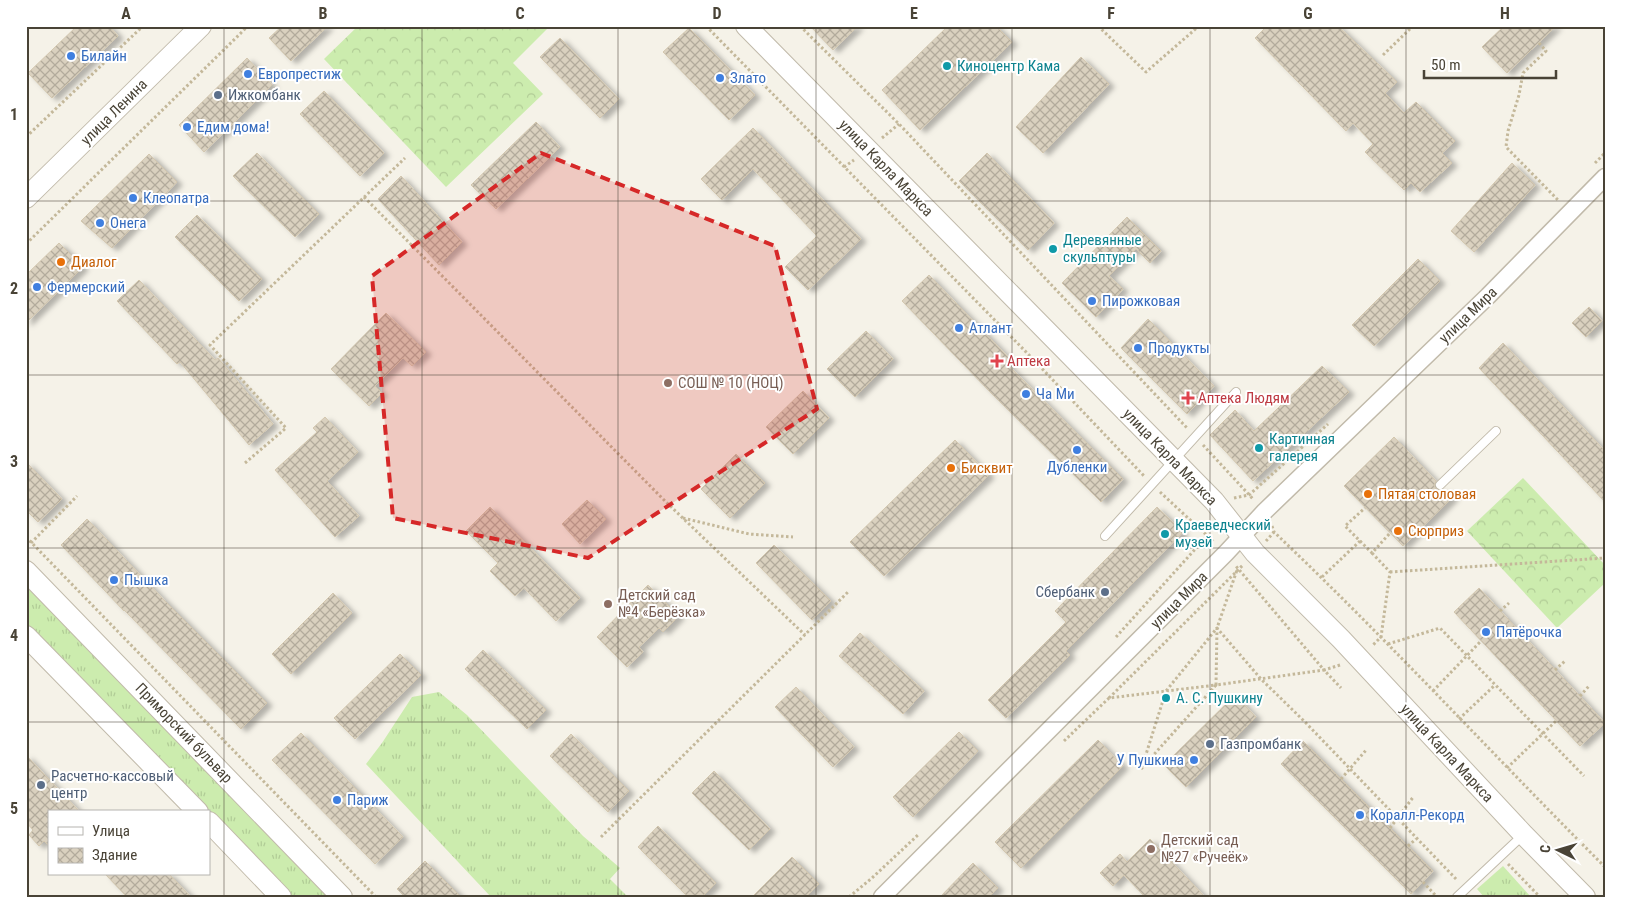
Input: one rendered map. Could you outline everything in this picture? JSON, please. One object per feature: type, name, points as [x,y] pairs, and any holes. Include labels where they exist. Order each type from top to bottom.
[{"type":"street","name":"улица Ленина","points":[[26,198],[201,26]]},
{"type":"street","name":"улица Карла Маркса","points":[[746,26],[1214,501],[1256,553],[1348,646],[1524,835],[1585,897]]},
{"type":"street","name":"улица Мира","points":[[882,897],[1226,553],[1265,511],[1488,296],[1605,176]]},
{"type":"street","name":"Приморский бульвар","points":[[26,571],[342,897]]},
{"type":"street","points":[[26,636],[196,810]]},
{"type":"street","points":[[210,823],[281,897]]},
{"type":"lane","points":[[1105,536],[1236,392]]},
{"type":"lane","points":[[1440,485],[1496,431]]},
{"type":"lane","points":[[1458,897],[1524,835]]},
{"type":"path","points":[[26,137],[143,26]]},
{"type":"path","points":[[26,244],[248,26]]},
{"type":"path","points":[[706,26],[1030,356],[1151,485],[1226,553],[1237,569],[1340,688]]},
{"type":"path","points":[[1098,26],[1146,72],[1199,26]]},
{"type":"path","points":[[1383,55],[1413,26]]},
{"type":"path","points":[[1538,43],[1546,51],[1523,73],[1506,146],[1559,201]]},
{"type":"path","points":[[244,464],[286,428],[210,345],[405,158]]},
{"type":"path","points":[[364,197],[682,518],[805,635]]},
{"type":"path","points":[[1111,642],[1207,536],[1214,501],[1249,495]]},
{"type":"path","points":[[32,543],[77,496]]},
{"type":"path","points":[[1365,508],[1346,526],[1390,572]]},
{"type":"path","points":[[682,518],[749,534],[793,537]]},
{"type":"path","points":[[1372,553],[1390,533]]},
{"type":"path","points":[[26,537],[376,897]]},
{"type":"path","points":[[1322,577],[1360,541]]},
{"type":"path","points":[[1390,572],[1605,558]]},
{"type":"path","points":[[1216,628],[1216,685],[1141,769],[1166,691],[1216,628],[1237,569]]},
{"type":"path","points":[[1062,743],[1237,569]]},
{"type":"path","points":[[1381,637],[1390,572]]},
{"type":"path","points":[[600,837],[848,592]]},
{"type":"path","points":[[1500,610],[1509,603]]},
{"type":"path","points":[[1216,628],[1261,679],[1465,889]]},
{"type":"path","points":[[1388,644],[1440,628],[1584,776]]},
{"type":"path","points":[[1525,637],[1534,629]]},
{"type":"path","points":[[1434,691],[1481,641]]},
{"type":"path","points":[[1555,670],[1565,661]]},
{"type":"path","points":[[1109,698],[1324,670]]},
{"type":"path","points":[[1459,719],[1495,685]]},
{"type":"path","points":[[1580,696],[1589,686]]},
{"type":"path","points":[[1508,768],[1556,721]]},
{"type":"path","points":[[1341,779],[1367,748]]},
{"type":"path","points":[[1390,828],[1414,796]]},
{"type":"path","points":[[849,897],[921,832]]},
{"type":"path","points":[[1408,846],[1416,839]]},
{"type":"path","points":[[1500,856],[1540,897]]},
{"type":"path","points":[[1423,882],[1437,897]]},
{"type":"highlighted area","points":[[541,153],[775,246],[817,409],[588,558],[393,518],[372,276]]},
{"type":"green space","points":[[358,26],[550,26],[513,63],[543,94],[446,187],[324,59]]},
{"type":"green space","points":[[1523,478],[1605,565],[1605,583],[1557,628],[1467,531]]},
{"type":"green space","points":[[26,571],[342,897],[281,897],[210,823],[210,810],[196,810],[26,636]]},
{"type":"green space","points":[[439,692],[467,715],[583,836],[620,868],[610,879],[626,895],[625,897],[491,897],[366,764],[412,697]]},
{"type":"green space","points":[[1503,866],[1531,897],[1484,897],[1477,889]]},
{"type":"building","points":[[77,26],[109,26],[118,36],[52,98],[28,73]]},
{"type":"building","points":[[282,26],[328,26],[291,61],[269,38]]},
{"type":"building","points":[[810,26],[858,26],[833,50]]},
{"type":"building","name":"Киноцентр Кама","points":[[948,26],[996,26],[1012,42],[920,130],[882,90]]},
{"type":"building","points":[[1267,26],[1338,26],[1397,82],[1385,93],[1404,113],[1416,102],[1455,141],[1442,153],[1452,163],[1420,192],[1411,183],[1404,190],[1365,152],[1373,144],[1353,123],[1346,131],[1255,38]]},
{"type":"building","points":[[1504,26],[1556,26],[1507,73],[1482,47]]},
{"type":"building","points":[[689,28],[755,95],[729,120],[663,52]]},
{"type":"building","points":[[560,38],[619,99],[600,118],[540,57]]},
{"type":"building","points":[[1081,57],[1109,84],[1043,153],[1016,127]]},
{"type":"building","points":[[247,58],[272,85],[204,152],[179,125]]},
{"type":"building","points":[[324,91],[384,153],[360,176],[300,114]]},
{"type":"building","points":[[536,122],[560,147],[496,209],[471,185]]},
{"type":"building","points":[[753,128],[861,239],[808,290],[785,267],[817,236],[753,169],[722,200],[701,179]]},
{"type":"building","points":[[257,153],[319,214],[295,237],[233,176]]},
{"type":"building","points":[[987,153],[1054,223],[1028,250],[959,181]]},
{"type":"building","points":[[149,154],[177,182],[112,248],[81,221]]},
{"type":"building","points":[[1512,163],[1535,185],[1474,252],[1451,231]]},
{"type":"building","points":[[401,176],[462,242],[439,265],[378,199]]},
{"type":"building","points":[[197,215],[262,279],[239,301],[175,237]]},
{"type":"building","points":[[1127,217],[1161,251],[1150,263],[1136,249],[1109,276],[1123,289],[1096,317],[1062,283]]},
{"type":"building","points":[[59,243],[83,267],[26,323],[26,275]]},
{"type":"building","points":[[1418,259],[1440,281],[1374,346],[1352,325]]},
{"type":"building","points":[[929,275],[1011,360],[1007,364],[1123,479],[1101,502],[902,301]]},
{"type":"building","points":[[139,280],[215,360],[218,358],[273,424],[249,445],[180,362],[177,364],[117,301]]},
{"type":"building","points":[[1589,307],[1602,321],[1586,337],[1572,323]]},
{"type":"building","points":[[386,313],[426,352],[412,366],[403,358],[375,386],[382,393],[369,406],[331,369]]},
{"type":"building","points":[[1148,319],[1214,386],[1187,414],[1121,348]]},
{"type":"building","points":[[866,331],[893,359],[855,397],[827,369]]},
{"type":"building","points":[[1503,343],[1605,451],[1605,502],[1479,368]]},
{"type":"building","points":[[1322,366],[1349,392],[1253,481],[1210,435],[1235,410],[1254,431]]},
{"type":"building","points":[[803,391],[829,418],[793,454],[766,427]]},
{"type":"building","points":[[325,417],[358,452],[327,481],[359,516],[335,537],[275,470],[317,432],[313,428]]},
{"type":"building","points":[[1394,437],[1436,481],[1434,486],[1436,489],[1441,491],[1444,489],[1453,497],[1403,546],[1344,486]]},
{"type":"building","points":[[955,440],[989,475],[884,576],[850,542]]},
{"type":"building","points":[[736,454],[765,483],[730,518],[701,489]]},
{"type":"building","points":[[26,462],[62,499],[38,522],[26,510]]},
{"type":"building","points":[[587,500],[606,519],[580,544],[562,524]]},
{"type":"building","points":[[490,507],[580,598],[556,621],[524,588],[515,596],[490,571],[498,563],[466,531]]},
{"type":"building","points":[[1157,507],[1183,532],[1066,651],[1070,655],[1006,718],[988,700],[1066,622],[1055,611]]},
{"type":"building","points":[[87,519],[165,601],[267,703],[241,729],[61,545]]},
{"type":"building","points":[[774,545],[831,601],[812,620],[756,563]]},
{"type":"building","points":[[648,585],[679,616],[663,632],[659,628],[639,647],[643,652],[627,667],[597,637]]},
{"type":"building","points":[[1479,588],[1605,723],[1580,746],[1454,612]]},
{"type":"building","points":[[333,593],[352,613],[291,674],[272,654]]},
{"type":"building","points":[[860,633],[924,691],[903,714],[839,656]]},
{"type":"building","points":[[483,650],[546,710],[527,729],[465,669]]},
{"type":"building","points":[[400,654],[421,675],[355,739],[334,718]]},
{"type":"building","points":[[796,687],[854,747],[833,767],[775,707]]},
{"type":"building","points":[[1235,695],[1256,717],[1186,787],[1164,765]]},
{"type":"building","points":[[959,732],[978,751],[913,817],[893,797]]},
{"type":"building","points":[[301,733],[403,837],[375,864],[272,760]]},
{"type":"building","points":[[571,734],[629,791],[608,812],[550,756]]},
{"type":"building","points":[[1098,740],[1123,766],[1021,868],[995,842]]},
{"type":"building","points":[[1303,741],[1433,871],[1411,894],[1281,764]]},
{"type":"building","name":"Расчетно-кассовый центр","points":[[26,755],[78,810],[48,810],[48,845],[44,841],[39,846],[29,835],[33,830],[26,822]]},
{"type":"building","points":[[714,771],[770,829],[749,850],[692,793]]},
{"type":"building","points":[[658,826],[716,883],[702,897],[688,897],[638,847]]},
{"type":"building","points":[[1150,839],[1205,897],[1145,897],[1124,875],[1113,886],[1100,873],[1120,854],[1127,862]]},
{"type":"building","points":[[792,857],[819,884],[806,897],[752,897]]},
{"type":"building","points":[[425,861],[461,897],[405,897],[397,889]]},
{"type":"building","points":[[973,863],[998,888],[989,897],[940,897]]},
{"type":"building","points":[[107,876],[171,876],[191,897],[127,897]]},
{"type":"place","name":"Билайн","points":[[71,56]]},
{"type":"place","name":"Киноцентр Кама","points":[[947,66]]},
{"type":"place","name":"Европрестиж","points":[[248,74]]},
{"type":"place","name":"Злато","points":[[720,78]]},
{"type":"place","name":"Ижкомбанк","points":[[218,95]]},
{"type":"place","name":"Едим дома!","points":[[187,127]]},
{"type":"place","name":"Клеопатра","points":[[133,198]]},
{"type":"place","name":"Онега","points":[[100,223]]},
{"type":"place","name":"Деревянные скульптуры","points":[[1053,249]]},
{"type":"place","name":"Диалог","points":[[61,262]]},
{"type":"place","name":"Фермерский","points":[[37,287]]},
{"type":"place","name":"Пирожковая","points":[[1092,301]]},
{"type":"place","name":"Атлант","points":[[959,328]]},
{"type":"place","name":"Продукты","points":[[1138,348]]},
{"type":"place","name":"Аптека","points":[[997,361]]},
{"type":"place","name":"СОШ № 10 (НОЦ)","points":[[668,383]]},
{"type":"place","name":"Ча Ми","points":[[1026,394]]},
{"type":"place","name":"Аптека Людям","points":[[1188,398]]},
{"type":"place","name":"Картинная галерея","points":[[1259,448]]},
{"type":"place","name":"Дубленки","points":[[1077,450]]},
{"type":"place","name":"Бисквит","points":[[951,468]]},
{"type":"place","name":"Пятая столовая","points":[[1368,494]]},
{"type":"place","name":"Сюрприз","points":[[1398,531]]},
{"type":"place","name":"Краеведческий музей","points":[[1165,534]]},
{"type":"place","name":"Пышка","points":[[114,580]]},
{"type":"place","name":"Сбербанк","points":[[1105,592]]},
{"type":"place","name":"Детский сад №4 «Берёзка»","points":[[608,604]]},
{"type":"place","name":"Пятёрочка","points":[[1486,632]]},
{"type":"place","name":"А. С. Пушкину","points":[[1166,698]]},
{"type":"place","name":"Газпромбанк","points":[[1210,744]]},
{"type":"place","name":"У Пушкина","points":[[1194,760]]},
{"type":"place","name":"Расчетно-кассовый центр","points":[[41,785]]},
{"type":"place","name":"Париж","points":[[337,800]]},
{"type":"place","name":"Коралл-Рекорд","points":[[1360,815]]},
{"type":"place","name":"Детский сад №27 «Ручеёк»","points":[[1151,849]]}]
